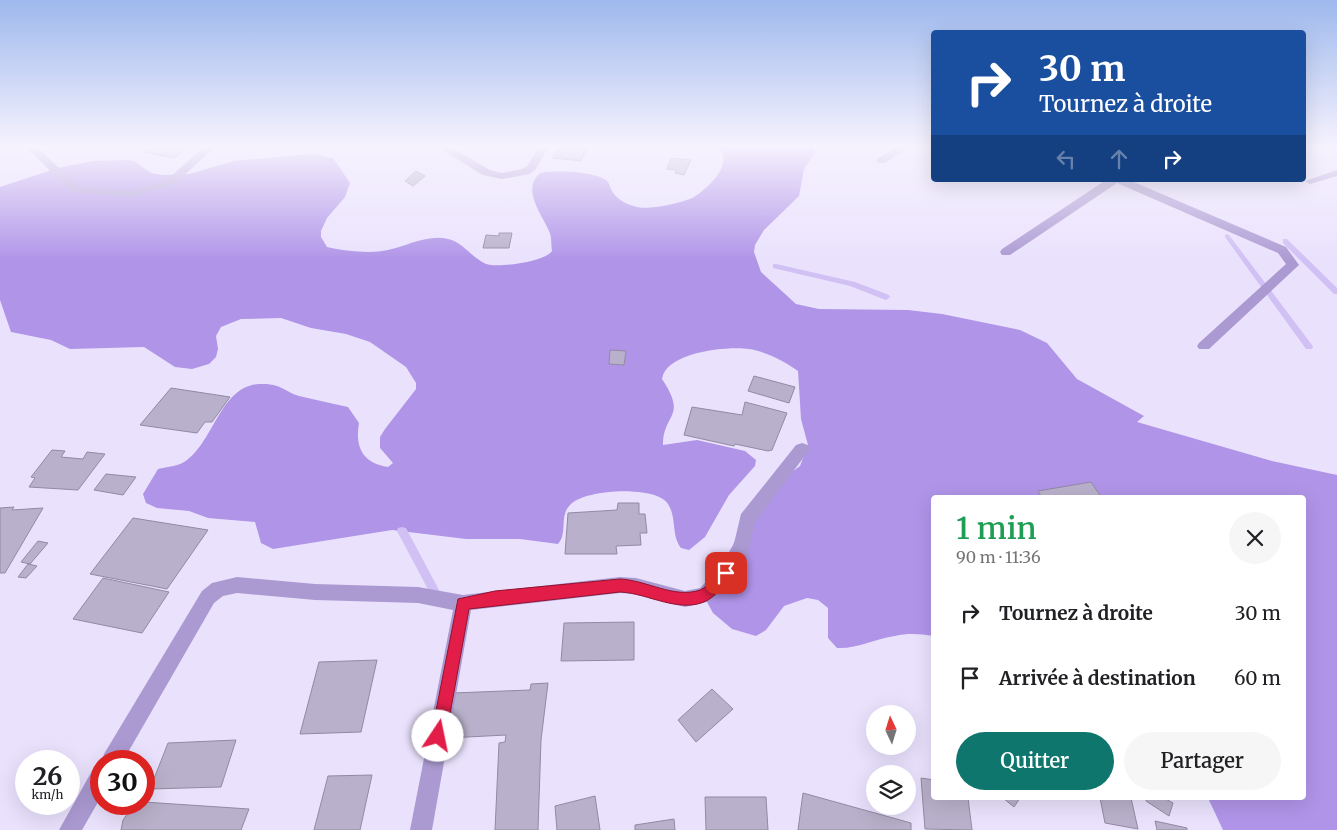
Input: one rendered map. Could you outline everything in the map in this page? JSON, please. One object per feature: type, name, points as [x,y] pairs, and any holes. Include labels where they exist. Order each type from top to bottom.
[{"type":"street","points":[[69,184],[76,190],[134,194],[166,184]]},
{"type":"street","points":[[1006,252],[1107,184]]},
{"type":"street","points":[[1129,184],[1282,250],[1290,258],[1293,265],[1204,346]]},
{"type":"street","points":[[117,750],[208,597],[218,589],[237,585],[315,592],[418,595],[463,604],[495,598],[620,585],[636,586],[670,597],[685,599],[705,595],[739,560],[747,519],[802,449]]},
{"type":"street","points":[[421,830],[463,604]]},
{"type":"street","points":[[70,830],[90,796]]},
{"type":"shaded area","points":[[10,184],[350,184],[345,197],[327,218],[321,231],[321,237],[327,247],[358,252],[373,252],[425,239],[440,238],[458,243],[476,258],[492,265],[531,261],[548,255],[552,251],[550,233],[535,202],[532,187],[533,184],[609,184],[611,190],[620,199],[642,208],[682,202],[694,197],[710,184],[801,184],[799,196],[764,230],[755,245],[754,252],[761,272],[796,304],[819,309],[908,310],[942,314],[1020,330],[1047,343],[1077,379],[1144,416],[1137,422],[1272,461],[1337,475],[1337,830],[1223,830],[1209,800],[1306,800],[1306,495],[931,495],[931,636],[905,634],[852,647],[837,648],[828,638],[828,608],[818,600],[807,598],[784,606],[766,630],[756,636],[732,629],[713,613],[707,602],[708,590],[733,545],[752,501],[800,466],[808,445],[801,419],[798,371],[775,357],[749,349],[713,350],[685,357],[674,362],[666,370],[662,379],[670,392],[674,409],[666,427],[663,445],[697,440],[745,451],[756,460],[755,466],[729,495],[705,537],[689,550],[681,548],[678,543],[671,509],[661,498],[650,494],[620,491],[590,495],[570,505],[565,514],[563,535],[558,544],[520,539],[466,539],[392,530],[273,549],[261,543],[255,522],[208,518],[189,511],[157,508],[146,503],[143,494],[158,469],[181,464],[196,451],[219,415],[236,394],[246,387],[259,384],[276,386],[299,396],[348,407],[359,423],[358,439],[366,458],[379,465],[388,467],[393,463],[380,448],[380,437],[416,389],[416,383],[406,367],[370,342],[346,334],[311,328],[281,318],[241,319],[221,327],[216,336],[218,349],[216,357],[209,364],[192,369],[175,367],[144,347],[70,349],[51,340],[11,332],[0,300],[0,187]]},
{"type":"building","points":[[499,233],[512,233],[509,248],[483,248],[486,235],[499,236]]},
{"type":"building","points":[[610,350],[626,351],[624,365],[609,364]]},
{"type":"building","points":[[754,376],[795,387],[789,403],[748,391]]},
{"type":"building","points":[[171,388],[230,397],[212,422],[205,422],[197,433],[140,425]]},
{"type":"building","points":[[745,402],[787,413],[772,450],[768,451],[735,444],[734,446],[684,435],[692,407],[742,415]]},
{"type":"building","points":[[52,450],[65,451],[61,457],[83,459],[87,452],[105,454],[78,490],[29,487],[35,478],[31,477]]},
{"type":"building","points":[[106,474],[136,477],[123,495],[94,490]]},
{"type":"building","points":[[1091,482],[1100,495],[1040,495],[1038,491]]},
{"type":"building","points":[[618,503],[639,503],[639,514],[645,514],[647,533],[640,533],[641,545],[616,546],[617,554],[565,554],[568,513],[617,510]]},
{"type":"building","points":[[14,507],[12,510],[43,508],[5,573],[0,573],[0,508]]},
{"type":"building","points":[[133,518],[208,530],[167,589],[90,574]]},
{"type":"building","points":[[38,541],[48,543],[30,564],[21,562]]},
{"type":"building","points":[[28,564],[37,566],[26,578],[18,577]]},
{"type":"building","points":[[103,578],[169,592],[142,633],[73,619]]},
{"type":"building","points":[[634,622],[634,660],[561,661],[564,623]]},
{"type":"building","points":[[377,660],[361,732],[300,734],[319,662]]},
{"type":"building","points":[[548,683],[541,740],[538,830],[495,830],[499,743],[505,742],[506,735],[448,738],[453,693],[530,690],[531,684]]},
{"type":"building","points":[[712,689],[733,709],[696,742],[678,720]]},
{"type":"building","points":[[236,740],[221,787],[155,789],[155,776],[168,743]]},
{"type":"building","points":[[372,775],[360,830],[314,830],[328,776]]},
{"type":"building","points":[[921,778],[931,780],[931,800],[968,800],[972,830],[925,829]]},
{"type":"building","points":[[803,793],[866,810],[866,815],[882,815],[911,823],[911,830],[798,830]]},
{"type":"building","points":[[595,796],[600,830],[557,830],[555,806]]},
{"type":"building","points":[[705,797],[766,797],[768,830],[706,830]]},
{"type":"building","points":[[1005,800],[1019,800],[1014,807]]},
{"type":"building","points":[[1100,800],[1131,800],[1138,829],[1105,823]]},
{"type":"building","points":[[1168,800],[1173,803],[1169,816],[1146,801]]},
{"type":"building","points":[[155,803],[249,809],[241,830],[121,830],[123,820],[126,815],[155,815]]},
{"type":"building","points":[[674,819],[675,830],[635,830],[635,825]]},
{"type":"building","points":[[1155,821],[1187,828],[1187,830],[1157,830]]},
{"type":"waterway","points":[[1227,236],[1309,347]]},
{"type":"waterway","points":[[1285,241],[1337,292]]},
{"type":"waterway","points":[[776,266],[852,284],[886,297]]},
{"type":"waterway","points":[[402,531],[435,593],[435,599]]},
{"type":"route","points":[[438,736],[463,604],[495,598],[620,585],[636,586],[670,597],[685,599],[705,595],[726,573]]}]
